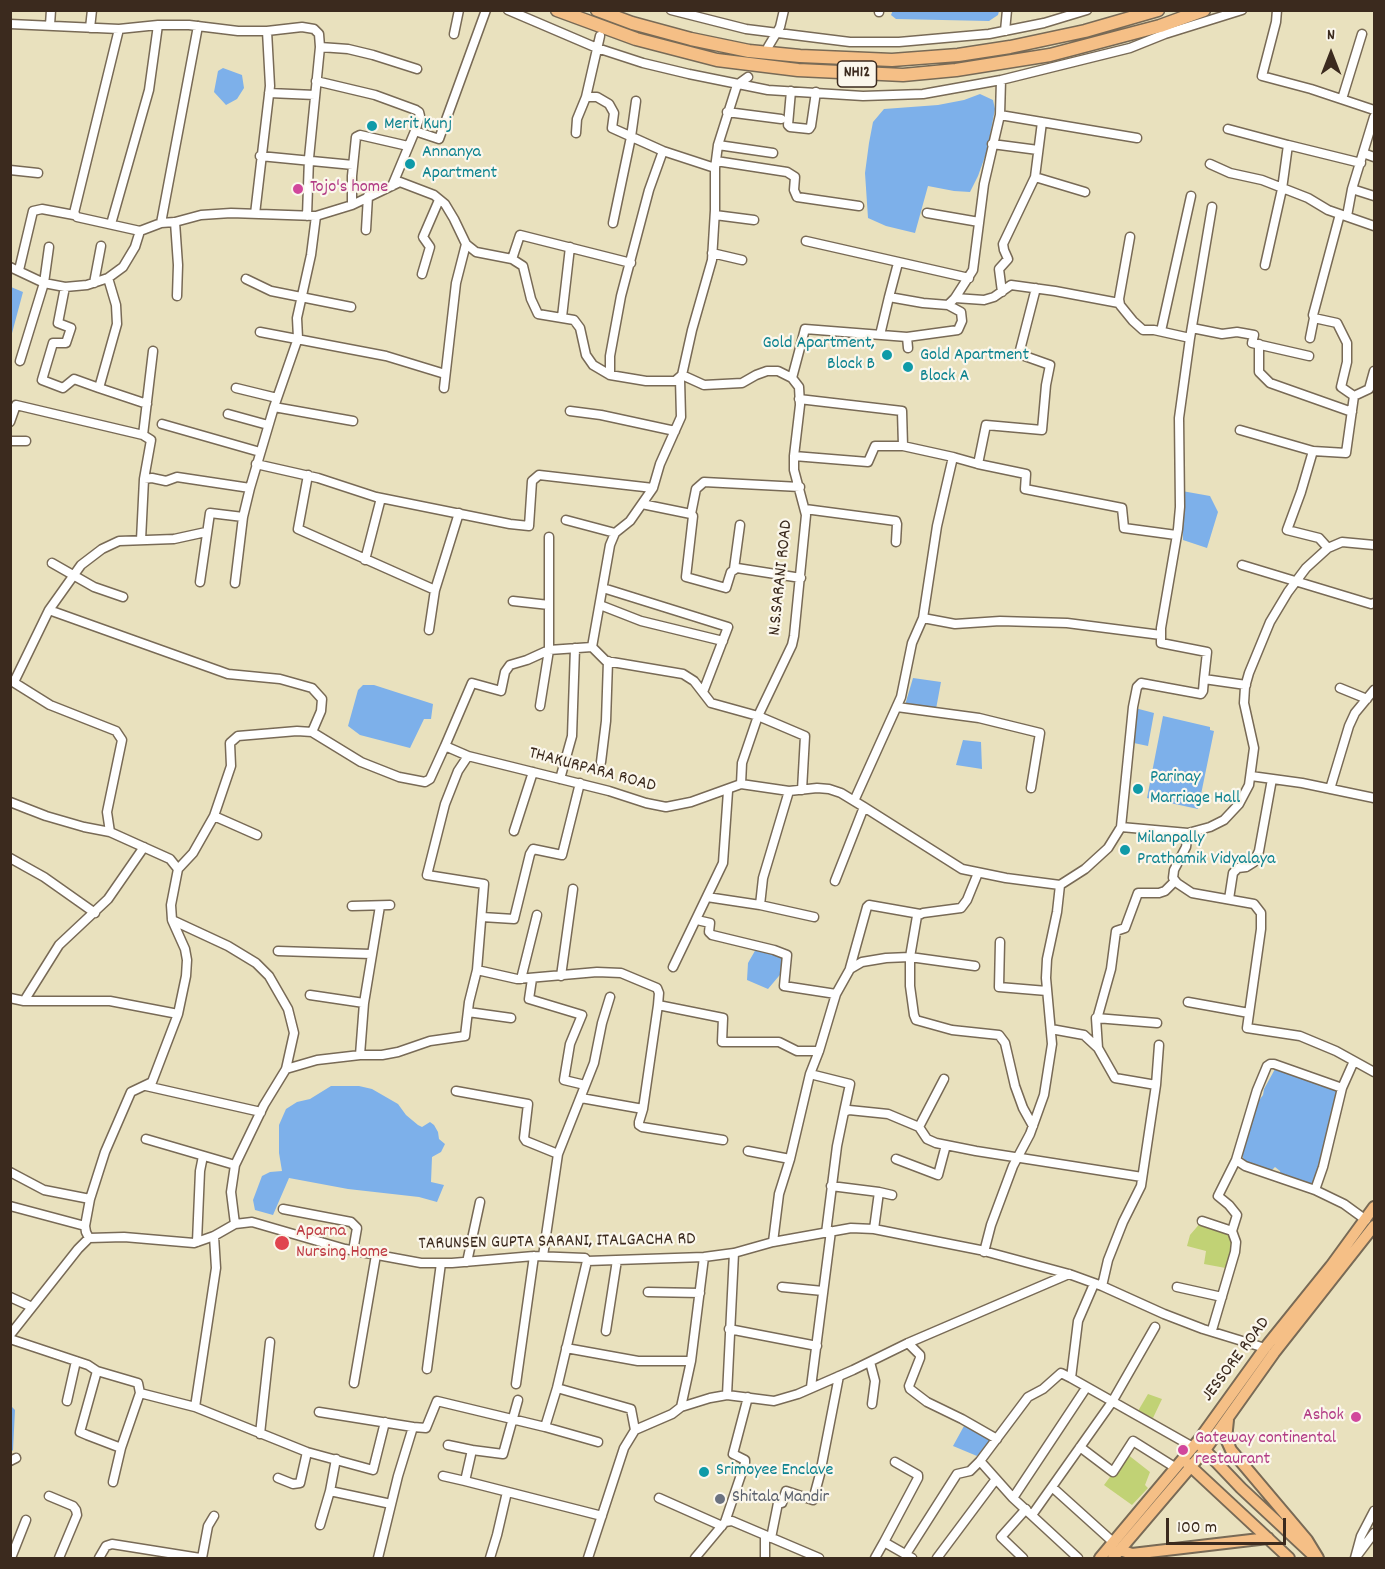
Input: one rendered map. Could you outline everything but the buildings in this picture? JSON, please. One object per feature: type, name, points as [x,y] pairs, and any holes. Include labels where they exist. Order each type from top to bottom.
[{"type":"highway","name":"NH12","points":[[557,10],[636,39],[717,60],[798,70],[903,75],[956,70],[1050,55],[1137,32],[1204,10]]},
{"type":"highway","name":"NH12","points":[[597,10],[632,23],[691,39],[749,51],[811,57],[892,60],[958,55],[1010,47],[1085,31],[1158,10]]},
{"type":"main road","name":"JESSORE ROAD","points":[[1198,1446],[1228,1417],[1370,1223],[1374,1207]]},
{"type":"main road","name":"JESSORE ROAD","points":[[1198,1446],[1265,1348],[1370,1223]]},
{"type":"main road","points":[[1228,1417],[1226,1439],[1231,1450],[1307,1540],[1317,1558]]},
{"type":"main road","points":[[1100,1558],[1115,1550],[1198,1446],[1317,1558]]},
{"type":"main road","points":[[1184,1465],[1289,1558]]},
{"type":"main road","points":[[1115,1550],[1132,1554],[1268,1538]]},
{"type":"street","points":[[50,25],[51,10]]},
{"type":"street","points":[[90,28],[92,10]]},
{"type":"street","points":[[454,34],[459,10]]},
{"type":"street","points":[[415,131],[439,139],[486,10]]},
{"type":"street","points":[[508,10],[597,48],[643,63],[768,90],[863,96],[923,94],[1001,80],[1130,48],[1165,34],[1242,10]]},
{"type":"street","points":[[671,10],[746,29],[850,42],[899,42],[963,37],[1044,23],[1087,10]]},
{"type":"street","points":[[768,47],[784,10]]},
{"type":"street","points":[[1005,31],[1007,10]]},
{"type":"street","points":[[1277,10],[1263,76],[1374,110]]},
{"type":"street","points":[[10,24],[119,29],[158,25],[198,26],[238,31],[267,31],[302,27],[314,29],[319,34],[320,47],[309,162],[310,255],[297,318],[298,338],[256,464],[243,517],[235,583]]},
{"type":"street","points":[[111,224],[149,90],[158,25]]},
{"type":"street","points":[[161,223],[198,26]]},
{"type":"street","points":[[74,215],[81,178],[119,29]]},
{"type":"street","points":[[255,214],[269,93],[267,31]]},
{"type":"street","points":[[1342,99],[1362,34]]},
{"type":"street","points":[[576,133],[577,118],[586,97],[600,36]]},
{"type":"street","points":[[320,47],[373,55],[417,69]]},
{"type":"street","points":[[592,647],[610,545],[615,533],[630,521],[653,488],[660,464],[681,417],[681,377],[712,253],[715,164],[718,145],[737,85],[748,77]]},
{"type":"street","points":[[948,305],[973,270],[984,184],[1000,115],[1001,80]]},
{"type":"street","points":[[316,81],[375,95],[419,112],[420,116],[415,131],[392,186]]},
{"type":"street","points":[[791,91],[788,125],[809,129],[816,92]]},
{"type":"street","points":[[269,93],[315,95]]},
{"type":"street","points":[[586,97],[597,97],[609,104],[614,113],[612,128],[663,151],[715,164],[787,172],[795,177],[794,190],[797,197],[859,206]]},
{"type":"street","points":[[613,223],[636,101]]},
{"type":"street","points":[[727,112],[781,119]]},
{"type":"street","points":[[1000,115],[1137,138]]},
{"type":"street","points":[[1310,338],[1313,311],[1362,163],[1374,117]]},
{"type":"street","points":[[1002,292],[999,269],[1008,259],[1003,244],[1035,177],[1042,122]]},
{"type":"street","points":[[1228,129],[1362,163]]},
{"type":"street","points":[[352,204],[354,141],[360,135],[408,146]]},
{"type":"street","points":[[992,144],[1038,150]]},
{"type":"street","points":[[718,145],[773,153]]},
{"type":"street","points":[[1265,265],[1282,189],[1288,145]]},
{"type":"street","points":[[610,375],[614,332],[649,190],[663,151]]},
{"type":"street","points":[[1363,153],[1374,157]]},
{"type":"street","points":[[260,156],[353,165]]},
{"type":"street","points":[[1210,164],[1230,173],[1262,180],[1308,198],[1328,210],[1374,226]]},
{"type":"street","points":[[10,170],[38,173]]},
{"type":"street","points":[[1035,177],[1085,192]]},
{"type":"street","points":[[140,231],[135,247],[123,267],[108,278],[94,283],[65,287],[44,283],[15,269],[33,211],[42,209],[140,231],[161,223],[176,222],[201,215],[231,213],[311,216],[352,204],[400,182],[434,195],[450,211],[466,244],[476,252],[512,259],[523,266],[531,299],[538,314],[574,320],[580,328],[586,355],[593,364],[610,375],[668,382],[681,377],[704,385],[742,383],[767,371],[778,371],[792,378],[805,329],[907,337],[958,330],[962,321],[962,312],[948,305],[890,297]]},
{"type":"street","points":[[1352,189],[1374,196]]},
{"type":"street","points":[[366,230],[368,196]]},
{"type":"street","points":[[1161,331],[1191,196]]},
{"type":"street","points":[[422,274],[430,247],[423,237],[439,200]]},
{"type":"street","points":[[741,784],[789,791],[829,789],[864,807],[962,869],[978,873],[1060,885],[1085,869],[1108,848],[1121,827],[1137,687],[1141,683],[1201,694],[1203,691],[1207,652],[1161,643],[1161,635],[1180,507],[1179,418],[1212,207]]},
{"type":"street","points":[[927,213],[979,222]]},
{"type":"street","points":[[715,215],[754,220]]},
{"type":"street","points":[[176,222],[177,296]]},
{"type":"street","points":[[512,259],[520,235],[631,262]]},
{"type":"street","points":[[1119,303],[1130,237]]},
{"type":"street","points":[[806,241],[969,278]]},
{"type":"street","points":[[444,388],[456,283],[466,244]]},
{"type":"street","points":[[94,283],[100,246]]},
{"type":"street","points":[[20,361],[44,283],[49,247]]},
{"type":"street","points":[[562,317],[570,247]]},
{"type":"street","points":[[712,253],[742,260]]},
{"type":"street","points":[[880,335],[898,263]]},
{"type":"street","points":[[99,388],[117,324],[116,305],[108,278]]},
{"type":"street","points":[[246,279],[270,291],[301,295],[351,307]]},
{"type":"street","points":[[955,298],[984,300],[1011,285],[1036,288],[1119,303],[1132,321],[1143,330],[1161,331],[1190,338]]},
{"type":"street","points":[[65,287],[58,323],[71,328],[66,344],[53,344],[42,380],[63,388],[74,380],[147,404]]},
{"type":"street","points":[[978,464],[986,425],[1042,430],[1050,365],[1019,354],[1036,288]]},
{"type":"street","points":[[1314,318],[1337,323],[1347,343],[1347,362],[1341,387],[1354,396]]},
{"type":"street","points":[[1192,328],[1222,334],[1237,332],[1254,335],[1252,343],[1309,356]]},
{"type":"street","points":[[260,332],[386,356],[445,374]]},
{"type":"street","points":[[907,337],[908,348]]},
{"type":"street","points":[[1259,344],[1259,372],[1270,383],[1352,411]]},
{"type":"street","points":[[143,435],[153,351]]},
{"type":"street","points":[[1354,396],[1369,389],[1374,371]]},
{"type":"street","name":"N.S.SARANI ROAD","points":[[741,784],[742,763],[758,716],[792,645],[801,578],[805,509],[794,470],[799,387],[792,378]]},
{"type":"street","points":[[236,388],[275,402],[353,421]]},
{"type":"street","points":[[1239,430],[1313,451],[1346,453],[1354,396]]},
{"type":"street","points":[[799,399],[902,411],[903,446]]},
{"type":"street","points":[[10,422],[16,405],[143,435],[152,440],[144,479],[141,540]]},
{"type":"street","points":[[570,411],[601,415],[675,431]]},
{"type":"street","points":[[228,414],[268,425]]},
{"type":"street","points":[[162,424],[260,452]]},
{"type":"street","points":[[10,441],[26,441]]},
{"type":"street","points":[[794,456],[868,462],[875,446],[903,446],[1026,474],[1025,489],[1122,508],[1124,528],[1176,535]]},
{"type":"street","points":[[1313,451],[1287,530],[1319,538],[1328,548]]},
{"type":"street","points":[[854,801],[897,707],[912,643],[923,618],[937,526],[953,457]]},
{"type":"street","points":[[256,464],[308,476],[381,498],[530,526],[532,481],[539,476],[653,488]]},
{"type":"street","points":[[308,476],[298,529],[435,590]]},
{"type":"street","points":[[144,479],[166,481],[177,477],[250,488]]},
{"type":"street","points":[[740,525],[734,569],[726,588],[686,577],[693,516],[691,514],[696,489],[704,482],[800,488]]},
{"type":"street","points":[[365,560],[381,498]]},
{"type":"street","points":[[642,504],[691,514]]},
{"type":"street","points":[[805,509],[896,521],[896,542]]},
{"type":"street","points":[[200,582],[210,513],[243,517]]},
{"type":"street","points":[[429,630],[435,590],[459,513]]},
{"type":"street","points":[[566,520],[615,533]]},
{"type":"street","points":[[110,832],[106,812],[122,740],[116,731],[50,705],[12,681],[49,610],[81,565],[102,549],[119,541],[174,539],[206,532]]},
{"type":"street","points":[[540,706],[549,650],[549,537]]},
{"type":"street","points":[[1121,827],[1188,833],[1210,827],[1224,820],[1239,804],[1249,786],[1254,748],[1244,703],[1246,685],[1270,622],[1306,568],[1328,548],[1342,542],[1374,545]]},
{"type":"street","points":[[52,562],[93,587],[123,597]]},
{"type":"street","points":[[1242,565],[1374,603]]},
{"type":"street","points":[[734,569],[801,578]]},
{"type":"street","points":[[603,588],[728,627],[703,692]]},
{"type":"street","points":[[513,601],[549,605]]},
{"type":"street","points":[[600,605],[641,621],[723,641]]},
{"type":"street","points":[[49,610],[228,674],[280,679],[312,688],[322,699],[321,711],[312,732]]},
{"type":"street","points":[[923,618],[955,624],[1000,621],[1067,623],[1161,635]]},
{"type":"street","points":[[592,647],[602,659],[608,661],[683,674],[694,681],[711,703],[758,716],[805,736],[802,790]]},
{"type":"street","points":[[89,1238],[85,1226],[90,1198],[105,1152],[131,1092],[152,1082],[178,1014],[187,960],[170,912],[178,869],[193,853],[214,816],[231,766],[230,743],[238,736],[297,731],[312,732],[361,762],[399,777],[425,782],[430,779],[472,683],[501,691],[505,672],[510,665],[549,650],[592,647]]},
{"type":"street","points":[[560,779],[572,736],[575,648]]},
{"type":"street","points":[[601,762],[606,721],[608,661]]},
{"type":"street","points":[[1204,679],[1246,685]]},
{"type":"street","points":[[1341,688],[1367,699]]},
{"type":"street","points":[[1330,789],[1349,726],[1355,713],[1374,690]]},
{"type":"street","points":[[897,707],[979,718],[1040,733],[1031,788]]},
{"type":"street","name":"THAKURPARA ROAD","points":[[445,746],[468,756],[666,807],[691,802],[741,784]]},
{"type":"street","points":[[286,1070],[316,1060],[382,1055],[430,1041],[465,1036],[477,970],[484,884],[427,874],[445,804],[458,771],[468,756]]},
{"type":"street","points":[[514,831],[533,772]]},
{"type":"street","points":[[1251,776],[1374,798]]},
{"type":"street","points":[[1229,899],[1233,873],[1254,862],[1259,851],[1272,779]]},
{"type":"street","points":[[482,917],[514,919],[533,849],[562,855],[580,783]]},
{"type":"street","points":[[673,967],[723,863],[728,790]]},
{"type":"street","points":[[760,905],[763,878],[789,791]]},
{"type":"street","points":[[10,802],[46,816],[110,832],[170,859],[178,869]]},
{"type":"street","points":[[835,881],[864,807]]},
{"type":"street","points":[[214,816],[257,835]]},
{"type":"street","points":[[1188,833],[1186,847],[1174,870],[1175,881],[1192,893],[1254,904],[1261,913],[1261,929],[1247,1028],[1300,1036],[1374,1072]]},
{"type":"street","points":[[24,1000],[59,945],[95,913],[119,884],[144,847]]},
{"type":"street","points":[[10,858],[95,913]]},
{"type":"street","points":[[773,1242],[779,1194],[790,1159],[810,1074],[836,994],[850,969],[867,907],[869,905],[920,914],[961,908],[967,900],[978,873]]},
{"type":"street","points":[[1098,1048],[1097,1018],[1111,969],[1116,931],[1125,928],[1138,893],[1159,893],[1165,891],[1175,881]]},
{"type":"street","points":[[984,1252],[1001,1198],[1044,1095],[1050,1062],[1051,1029],[1047,991],[1047,959],[1060,885]]},
{"type":"street","points":[[561,976],[573,889]]},
{"type":"street","points":[[707,897],[760,905],[814,917]]},
{"type":"street","points":[[352,906],[390,905]]},
{"type":"street","points":[[360,1055],[364,1004],[380,906]]},
{"type":"street","points":[[920,914],[916,920],[910,957],[910,986],[916,1020],[952,1029],[999,1035],[1005,1043],[1015,1086],[1023,1108],[1033,1126]]},
{"type":"street","points":[[521,979],[537,915]]},
{"type":"street","points":[[113,1482],[121,1448],[140,1393],[138,1383],[97,1371],[10,1337],[89,1238],[124,1237],[197,1242],[214,1236],[235,1224],[231,1192],[235,1165],[261,1112],[286,1070],[294,1033],[288,1009],[269,976],[256,963],[241,953],[172,920]]},
{"type":"street","points":[[697,920],[710,923],[709,932],[712,935],[787,955],[784,986],[836,994]]},
{"type":"street","points":[[999,942],[999,987],[1047,991]]},
{"type":"street","points":[[278,951],[371,954]]},
{"type":"street","points":[[850,969],[862,962],[910,957],[975,966]]},
{"type":"street","points":[[477,970],[521,979],[597,972],[621,973],[657,988],[658,1005],[639,1125],[723,1140]]},
{"type":"street","points":[[532,979],[529,999],[582,1015],[570,1044],[564,1080],[585,1085]]},
{"type":"street","points":[[310,995],[364,1004]]},
{"type":"street","points":[[516,1384],[558,1154],[594,1063],[610,997]]},
{"type":"street","points":[[10,998],[110,1001],[178,1014]]},
{"type":"street","points":[[1188,1002],[1249,1013]]},
{"type":"street","points":[[658,1005],[723,1018],[722,1042],[779,1042],[797,1051],[819,1052]]},
{"type":"street","points":[[468,1012],[511,1018]]},
{"type":"street","points":[[1097,1018],[1157,1023]]},
{"type":"street","points":[[1051,1029],[1084,1035],[1098,1048],[1115,1078],[1155,1085]]},
{"type":"street","points":[[1071,1378],[1078,1321],[1098,1285],[1141,1186],[1159,1045]]},
{"type":"street","points":[[1315,1190],[1323,1167],[1342,1088],[1354,1061]]},
{"type":"street","points":[[1212,1330],[1236,1242],[1232,1232],[1237,1215],[1218,1196],[1236,1160],[1257,1090],[1270,1064],[1342,1088]]},
{"type":"street","points":[[810,1074],[850,1084],[831,1186],[824,1291],[811,1387]]},
{"type":"street","points":[[919,1127],[944,1079]]},
{"type":"street","points":[[146,1086],[261,1112]]},
{"type":"street","points":[[456,1091],[528,1104],[524,1134],[526,1141],[558,1154]]},
{"type":"street","points":[[581,1098],[643,1109]]},
{"type":"street","points":[[844,1112],[849,1110],[888,1114],[919,1127],[927,1139],[946,1145],[1142,1177]]},
{"type":"street","points":[[146,1140],[235,1165]]},
{"type":"street","points":[[896,1159],[938,1175],[946,1145]]},
{"type":"street","points":[[748,1151],[790,1159]]},
{"type":"street","points":[[197,1242],[200,1171],[203,1156]]},
{"type":"street","points":[[1236,1160],[1245,1166],[1315,1190],[1344,1204],[1370,1223]]},
{"type":"street","points":[[10,1172],[44,1190],[90,1198]]},
{"type":"street","points":[[831,1186],[892,1195]]},
{"type":"street","points":[[874,1229],[879,1192]]},
{"type":"street","points":[[466,1262],[480,1203]]},
{"type":"street","points":[[10,1206],[85,1226]]},
{"type":"street","points":[[283,1209],[351,1222],[357,1228],[353,1251]]},
{"type":"street","points":[[1202,1221],[1232,1232]]},
{"type":"street","name":"TARUNSEN GUPTA SARANI, ITALGACHA RD","points":[[235,1224],[252,1222],[353,1251],[421,1263],[538,1256],[585,1258],[587,1261],[704,1257],[734,1253],[773,1242],[851,1228],[874,1229],[984,1252],[1069,1274],[1203,1329],[1265,1348]]},
{"type":"street","points":[[195,1407],[216,1268],[214,1236]]},
{"type":"street","points":[[727,1395],[734,1253]]},
{"type":"street","points":[[354,1383],[375,1255]]},
{"type":"street","points":[[681,1407],[691,1361],[704,1257]]},
{"type":"street","points":[[606,1331],[617,1260]]},
{"type":"street","points":[[545,1427],[557,1388],[587,1261]]},
{"type":"street","points":[[427,1369],[441,1263]]},
{"type":"street","points":[[588,1558],[624,1448],[635,1431],[672,1414],[681,1407],[727,1395],[774,1401],[798,1394],[908,1343],[1069,1274]]},
{"type":"street","points":[[782,1287],[824,1291]]},
{"type":"street","points":[[1178,1287],[1222,1297]]},
{"type":"street","points":[[648,1292],[700,1293]]},
{"type":"street","points":[[10,1297],[32,1307]]},
{"type":"street","points":[[1023,1558],[1001,1537],[1052,1487],[1112,1402],[1155,1327]]},
{"type":"street","points":[[729,1329],[817,1346]]},
{"type":"street","points":[[260,1434],[270,1342]]},
{"type":"street","points":[[908,1343],[920,1355],[909,1386],[910,1389],[927,1402],[997,1440]]},
{"type":"street","points":[[566,1348],[638,1361],[691,1361]]},
{"type":"street","points":[[67,1401],[76,1361]]},
{"type":"street","points":[[870,1362],[875,1381],[872,1404]]},
{"type":"street","points":[[97,1371],[80,1432],[121,1448]]},
{"type":"street","points":[[884,1542],[909,1556],[959,1472],[968,1473],[997,1440],[1028,1397],[1043,1389],[1061,1373],[1198,1446]]},
{"type":"street","points":[[765,1558],[768,1536],[778,1503],[782,1503],[786,1491],[813,1500],[839,1376]]},
{"type":"street","points":[[557,1388],[631,1408],[635,1431]]},
{"type":"street","points":[[1013,1498],[1086,1388]]},
{"type":"street","points":[[140,1393],[195,1407],[308,1452],[373,1470],[385,1422]]},
{"type":"street","points":[[695,1558],[724,1524],[746,1463],[745,1460],[733,1454],[748,1397]]},
{"type":"street","points":[[448,1445],[503,1454],[518,1400]]},
{"type":"street","points":[[319,1412],[426,1428],[437,1401],[598,1442]]},
{"type":"street","points":[[378,1558],[413,1427]]},
{"type":"street","points":[[1080,1447],[1113,1472],[1133,1441],[1184,1465]]},
{"type":"street","points":[[465,1481],[472,1450]]},
{"type":"street","points":[[278,1478],[293,1485],[300,1483],[308,1452]]},
{"type":"street","points":[[320,1525],[336,1460]]},
{"type":"street","points":[[980,1461],[1013,1498],[1078,1558]]},
{"type":"street","points":[[875,1558],[918,1478],[918,1475],[895,1462]]},
{"type":"street","points":[[443,1476],[602,1516]]},
{"type":"street","points":[[937,1558],[996,1479]]},
{"type":"street","points":[[1052,1487],[1115,1550]]},
{"type":"street","points":[[330,1491],[391,1504]]},
{"type":"street","points":[[490,1558],[507,1492]]},
{"type":"street","points":[[49,1496],[73,1506],[77,1515],[58,1558]]},
{"type":"street","points":[[659,1498],[724,1524],[732,1521],[819,1558]]},
{"type":"street","points":[[1355,1558],[1361,1536],[1374,1511]]},
{"type":"street","points":[[99,1558],[106,1546],[112,1544],[201,1558],[208,1526],[214,1516]]},
{"type":"street","points":[[11,1558],[26,1520]]},
{"type":"street","points":[[1355,1558],[1374,1533]]},
{"type":"green space","points":[[1202,1221],[1232,1231],[1236,1242],[1231,1269],[1204,1264],[1206,1251],[1187,1246],[1190,1235]]},
{"type":"green space","points":[[1148,1394],[1162,1399],[1153,1418],[1138,1411]]},
{"type":"green space","points":[[1127,1454],[1150,1472],[1145,1485],[1148,1488],[1132,1505],[1104,1485]]},
{"type":"water","points":[[893,10],[999,11],[998,15],[989,21],[896,19],[891,15]]},
{"type":"water","points":[[223,68],[242,75],[244,88],[237,99],[226,105],[214,92],[218,71]]},
{"type":"water","points":[[980,94],[993,100],[995,109],[987,151],[970,192],[928,186],[915,233],[886,226],[868,218],[865,173],[869,143],[873,122],[884,109],[938,105]]},
{"type":"water","points":[[11,287],[23,292],[10,337]]},
{"type":"water","points":[[1182,491],[1210,496],[1218,512],[1207,548],[1183,540]]},
{"type":"water","points":[[913,678],[941,682],[936,709],[905,705]]},
{"type":"water","points":[[363,685],[374,685],[433,704],[431,719],[424,719],[410,748],[360,735],[348,726],[358,690]]},
{"type":"water","points":[[1135,708],[1154,713],[1148,746],[1129,742]]},
{"type":"water","points":[[1163,716],[1210,727],[1210,730],[1214,731],[1198,809],[1147,798]]},
{"type":"water","points":[[963,740],[981,742],[982,769],[956,765]]},
{"type":"water","points":[[756,949],[781,955],[784,970],[768,989],[747,980],[748,963]]},
{"type":"water","points":[[1275,1069],[1282,1069],[1340,1089],[1322,1169],[1312,1185],[1281,1176],[1280,1171],[1275,1167],[1269,1173],[1244,1161],[1241,1151],[1257,1103]]},
{"type":"water","points":[[331,1086],[359,1086],[372,1089],[398,1104],[418,1125],[422,1127],[430,1122],[434,1125],[439,1139],[445,1144],[441,1152],[432,1157],[431,1182],[444,1185],[437,1202],[419,1197],[348,1189],[289,1178],[273,1215],[255,1210],[253,1200],[262,1176],[270,1172],[282,1171],[279,1153],[279,1125],[286,1109],[297,1102],[310,1099]]},
{"type":"water","points":[[11,1406],[15,1410],[13,1450],[11,1452]]},
{"type":"water","points":[[964,1426],[993,1438],[977,1456],[953,1446]]},
{"type":"place","name":"Merit Kunj","points":[[372,126]]},
{"type":"place","name":"Annanya Apartment","points":[[410,164]]},
{"type":"place","name":"Tojo's home","points":[[298,189]]},
{"type":"place","name":"Gold Apartment, Block B","points":[[887,355]]},
{"type":"place","name":"Gold Apartment Block A","points":[[908,367]]},
{"type":"place","name":"Parinay Marriage Hall","points":[[1138,789]]},
{"type":"place","name":"Milanpally Prathamik Vidyalaya","points":[[1125,850]]},
{"type":"place","name":"Aparna Nursing Home","points":[[282,1243]]},
{"type":"place","name":"Ashok","points":[[1356,1417]]},
{"type":"place","name":"Gateway continental restaurant","points":[[1183,1450]]},
{"type":"place","name":"Srimoyee Enclave","points":[[704,1472]]},
{"type":"place","name":"Shitala Mandir","points":[[720,1499]]}]
